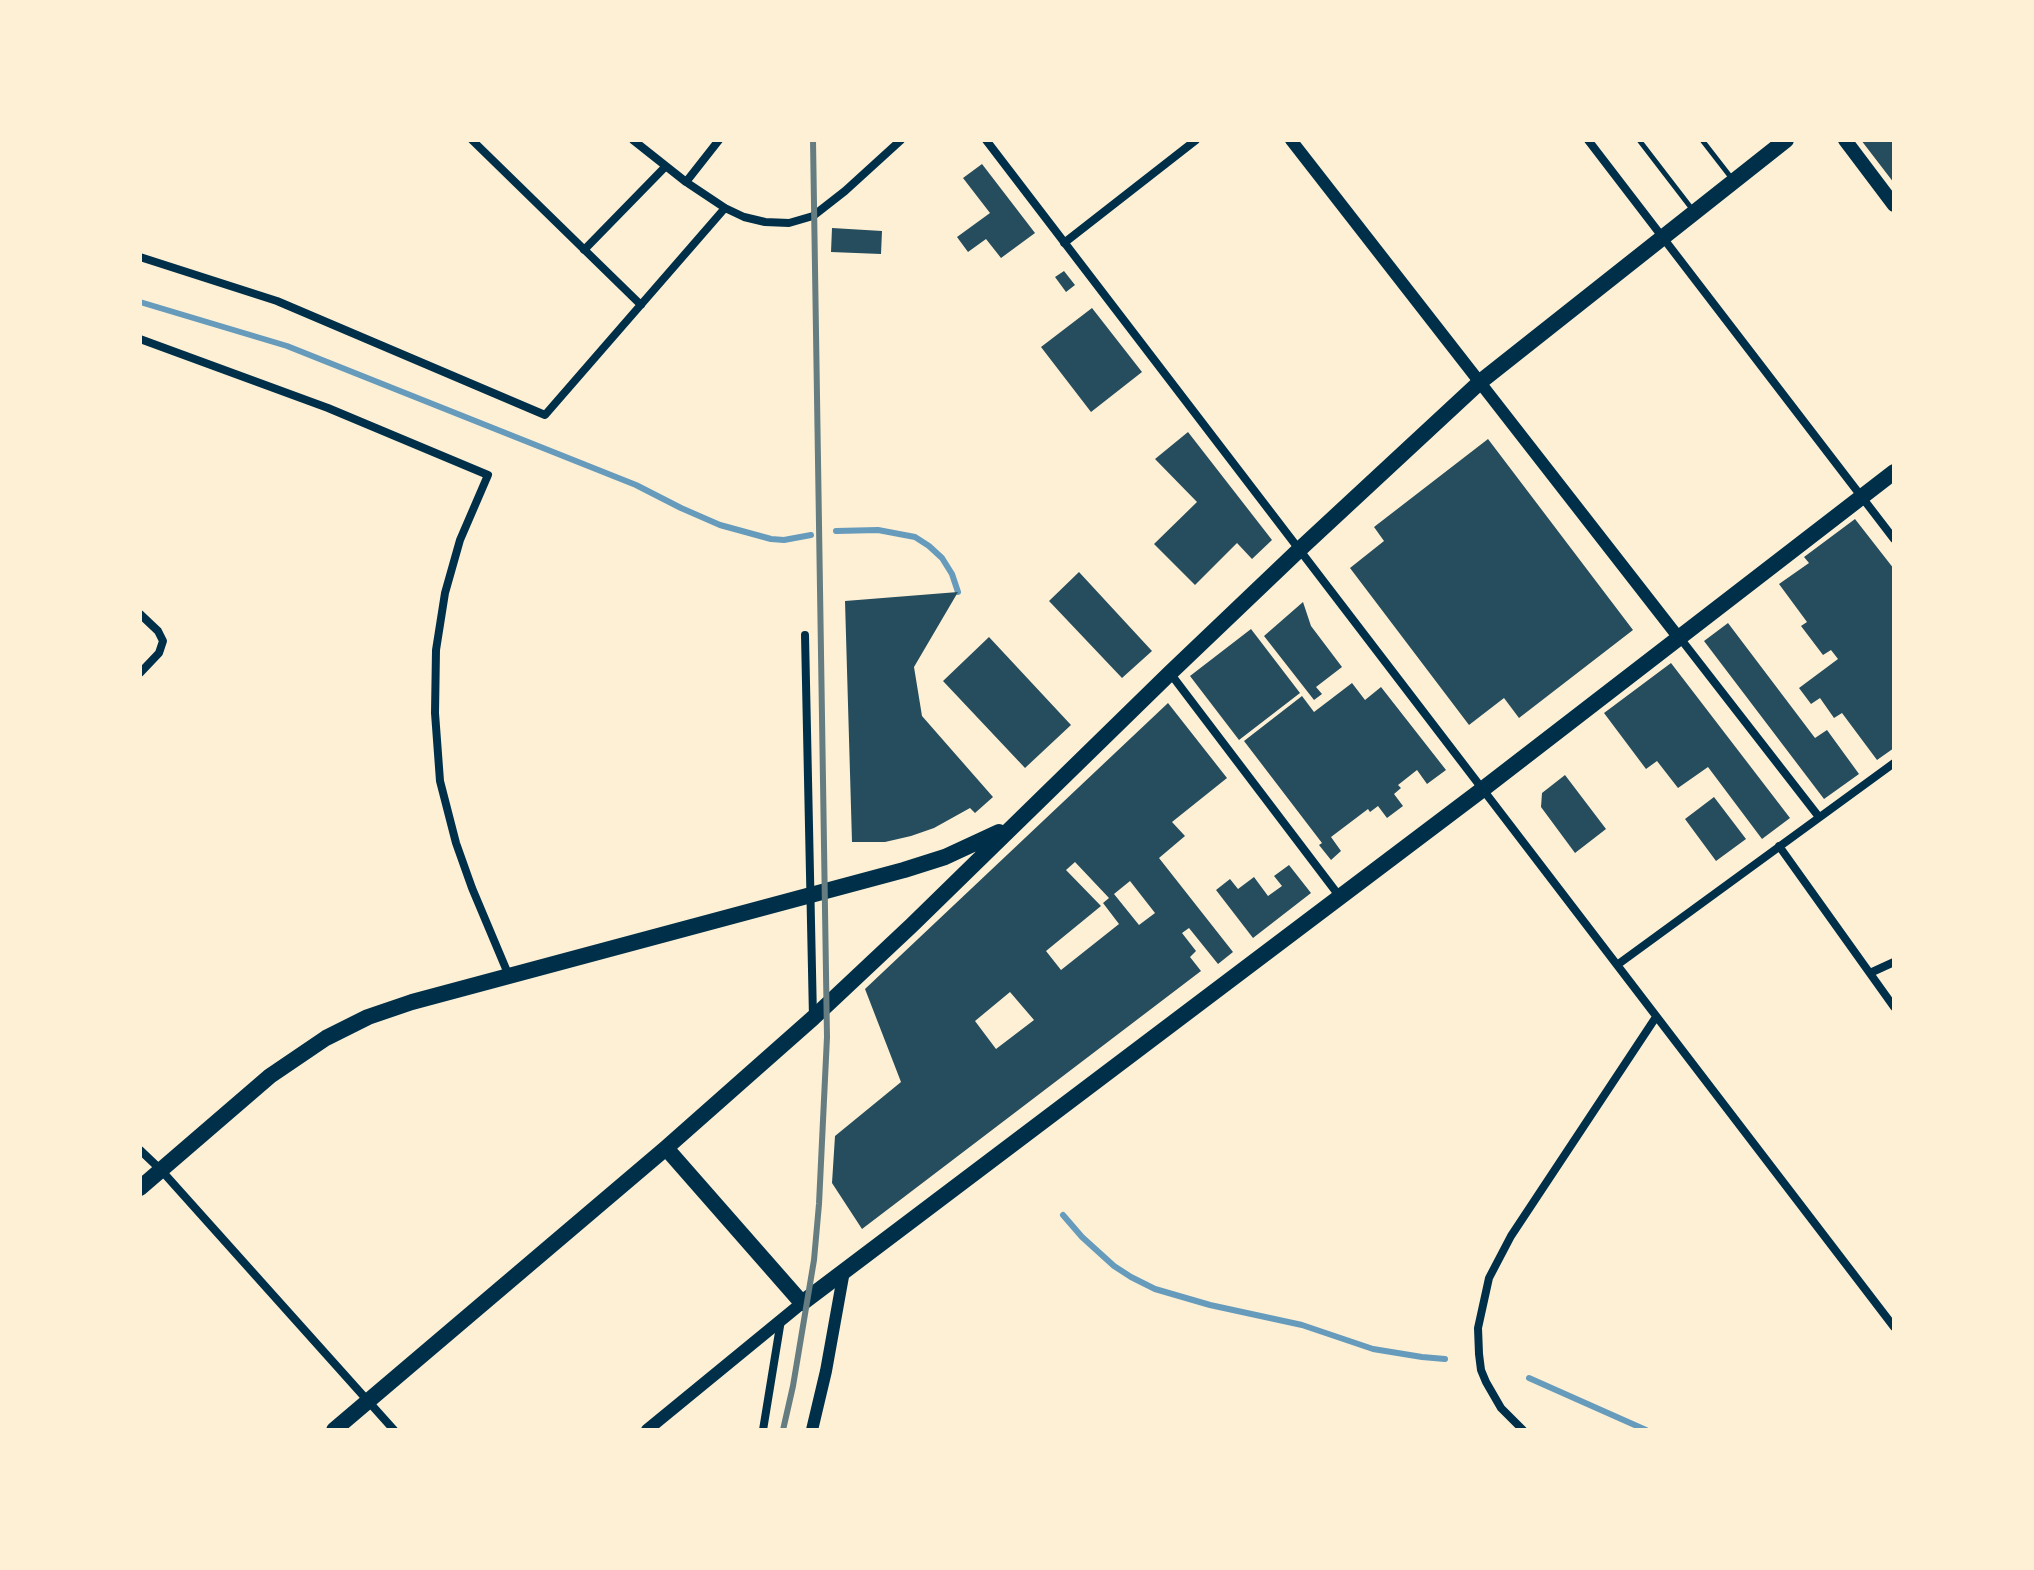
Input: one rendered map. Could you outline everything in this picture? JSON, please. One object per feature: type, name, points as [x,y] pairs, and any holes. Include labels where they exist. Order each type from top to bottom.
[{"type":"main road","points":[[334,1430],[666,1148],[813,1018],[1300,549],[1480,382],[1786,140]]},
{"type":"main road","points":[[1845,140],[1894,205]]},
{"type":"main road","points":[[666,1148],[802,1303],[1483,789],[1894,472]]},
{"type":"main road","points":[[140,1188],[270,1076],[326,1038],[368,1017],[412,1002],[945,857],[1018,822]]},
{"type":"street","points":[[472,140],[641,305]]},
{"type":"street","points":[[633,140],[725,208],[765,222],[789,223],[813,216],[901,140]]},
{"type":"street","points":[[686,182],[719,140]]},
{"type":"street","points":[[986,140],[1894,1327]]},
{"type":"street","points":[[1064,243],[1196,140]]},
{"type":"street","points":[[1291,140],[1819,817]]},
{"type":"street","points":[[1588,140],[1894,539]]},
{"type":"street","points":[[584,250],[666,166]]},
{"type":"street","points":[[140,257],[277,301],[545,415],[725,208]]},
{"type":"street","points":[[140,339],[328,408],[488,475],[460,540],[445,593],[436,650],[435,713],[440,781],[456,843],[509,976]]},
{"type":"street","points":[[140,614],[158,631],[163,641],[159,653],[140,673]]},
{"type":"street","points":[[805,635],[818,894],[813,1018]]},
{"type":"street","points":[[1170,673],[1340,897]]},
{"type":"street","points":[[1617,965],[1894,763]]},
{"type":"street","points":[[1779,846],[1894,1007]]},
{"type":"street","points":[[1870,973],[1894,962]]},
{"type":"street","points":[[1523,1430],[1501,1408],[1486,1382],[1479,1354],[1478,1328],[1489,1278],[1511,1236],[1656,1017]]},
{"type":"street","points":[[140,1150],[394,1430]]},
{"type":"street","points":[[812,1430],[844,1271]]},
{"type":"street","points":[[647,1430],[802,1303]]},
{"type":"street","points":[[763,1430],[782,1319]]},
{"type":"lane","points":[[1639,140],[1695,212]]},
{"type":"lane","points":[[1702,140],[1734,181]]},
{"type":"building","points":[[1861,140],[1894,140],[1894,183]]},
{"type":"building","points":[[982,164],[1035,233],[1001,258],[986,239],[968,252],[957,237],[990,213],[963,178]]},
{"type":"building","points":[[832,228],[882,231],[881,254],[831,252]]},
{"type":"building","points":[[1064,271],[1075,285],[1066,292],[1055,277]]},
{"type":"building","points":[[1092,308],[1142,372],[1091,412],[1041,347]]},
{"type":"building","points":[[1188,432],[1272,540],[1252,559],[1237,543],[1195,585],[1154,544],[1197,502],[1155,459]]},
{"type":"building","points":[[1488,439],[1633,630],[1519,718],[1504,698],[1469,725],[1350,568],[1384,541],[1374,527]]},
{"type":"building","points":[[1855,519],[1894,569],[1894,748],[1877,760],[1842,713],[1834,718],[1820,698],[1811,704],[1799,688],[1838,659],[1831,650],[1823,655],[1801,626],[1807,622],[1779,584],[1809,563],[1804,557]]},
{"type":"building","points":[[1079,572],[1152,651],[1122,678],[1049,601]]},
{"type":"building","points":[[958,592],[914,667],[922,716],[993,797],[975,813],[970,808],[934,828],[911,836],[885,842],[852,842],[845,601]]},
{"type":"building","points":[[1303,602],[1311,626],[1342,667],[1316,687],[1322,694],[1314,700],[1264,636]]},
{"type":"building","points":[[1728,623],[1815,738],[1827,730],[1859,774],[1824,799],[1704,641]]},
{"type":"building","points":[[1251,629],[1300,693],[1239,740],[1190,676]]},
{"type":"building","points":[[989,637],[1071,725],[1025,768],[943,681]]},
{"type":"building","points":[[1671,663],[1790,818],[1762,839],[1708,767],[1678,788],[1657,761],[1646,769],[1604,713]]},
{"type":"building","points":[[1352,683],[1365,700],[1381,687],[1446,770],[1427,784],[1417,770],[1398,785],[1401,788],[1394,794],[1403,806],[1387,818],[1378,806],[1370,812],[1368,809],[1331,837],[1341,851],[1331,860],[1319,845],[1322,843],[1244,741],[1302,696],[1314,712]]},
{"type":"building","points":[[1168,703],[1227,778],[1172,822],[1185,836],[1159,858],[1233,952],[1218,964],[1189,928],[1182,933],[1196,951],[1190,957],[1201,971],[862,1229],[832,1183],[835,1136],[901,1082],[865,989]],"holes":[[[1075,862],[1109,898],[1103,903],[1119,924],[1061,970],[1046,951],[1101,906],[1066,870]],[[1130,881],[1155,913],[1139,925],[1114,894]],[[1010,992],[1034,1020],[996,1049],[975,1021]]]},
{"type":"building","points":[[1565,775],[1606,829],[1575,853],[1541,807],[1542,793]]},
{"type":"building","points":[[1714,797],[1746,839],[1716,861],[1685,819]]},
{"type":"building","points":[[1289,865],[1311,893],[1253,938],[1216,890],[1230,879],[1238,889],[1254,877],[1268,896],[1282,886],[1274,876]]},
{"type":"waterway","points":[[140,302],[287,346],[636,485],[720,525],[771,539],[811,535]]},
{"type":"waterway","points":[[836,531],[878,530],[915,537],[942,558],[958,592]]},
{"type":"waterway","points":[[1063,1215],[1114,1266],[1155,1289],[1210,1305],[1302,1325],[1373,1349],[1445,1359]]},
{"type":"waterway","points":[[1529,1378],[1646,1430]]},
{"type":"railway","points":[[783,1430],[814,1260],[827,1037],[813,140]]}]
